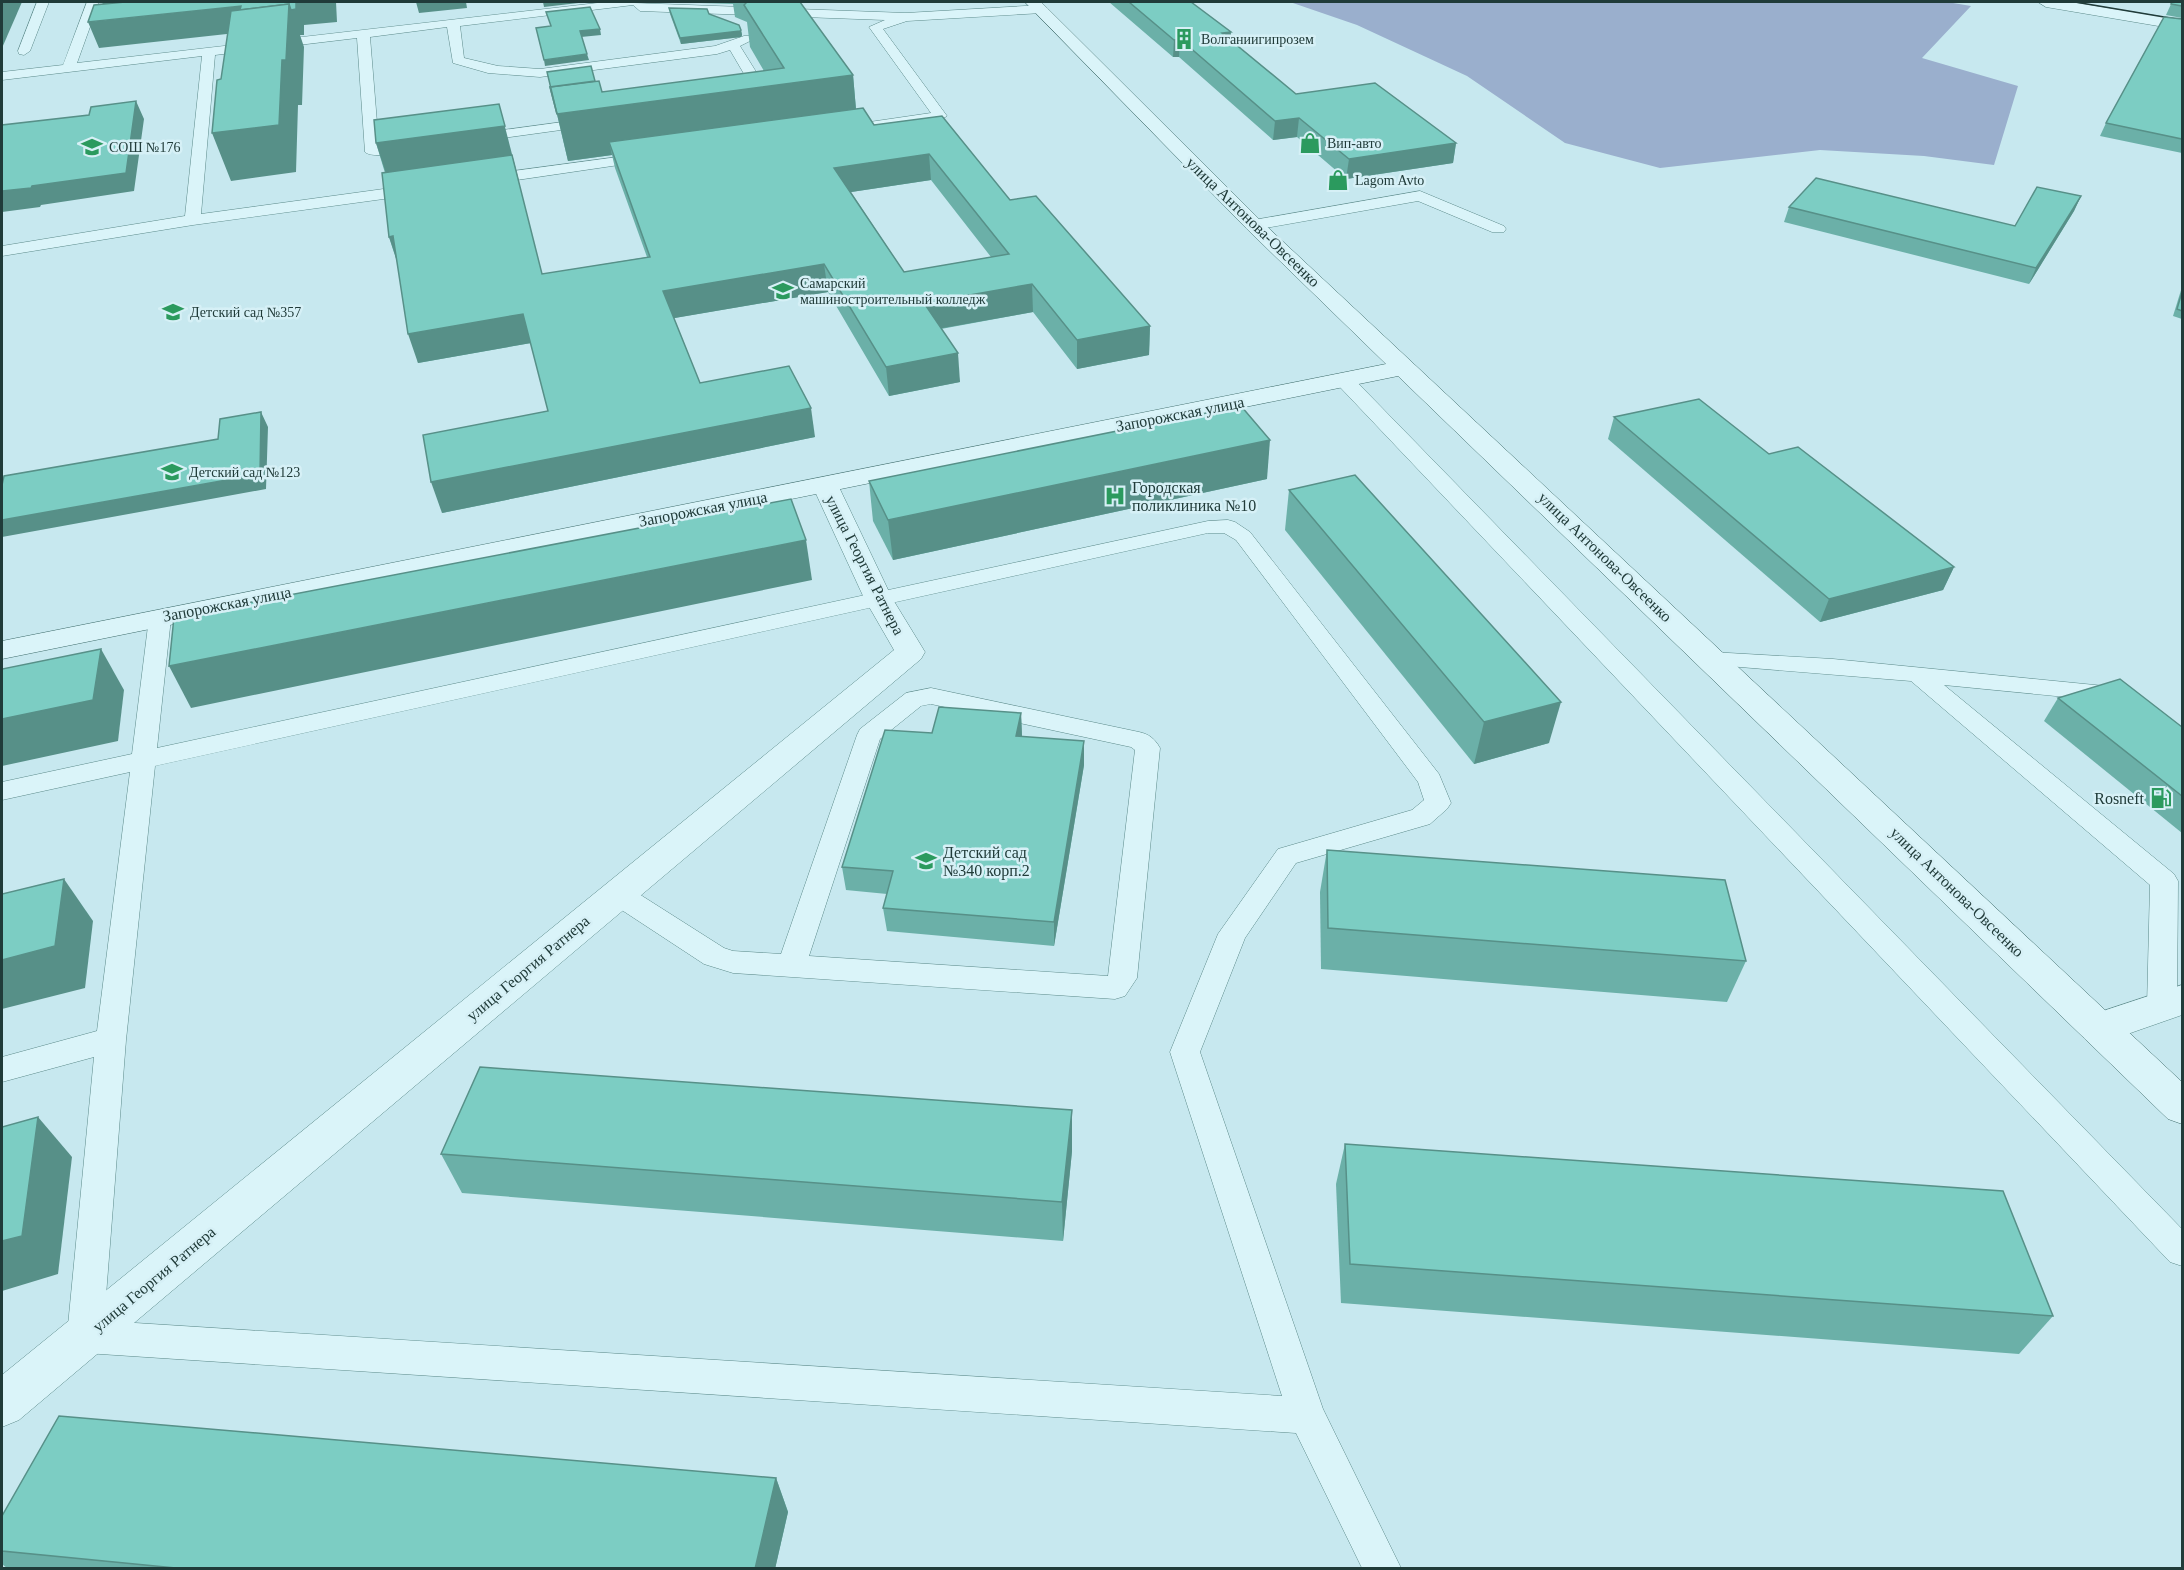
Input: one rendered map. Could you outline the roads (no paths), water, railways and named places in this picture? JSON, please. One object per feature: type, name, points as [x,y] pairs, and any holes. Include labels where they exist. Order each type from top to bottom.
[{"type":"street","points":[[2046,2],[2182,25]]},
{"type":"street","name":"улица Антонова-Овсеенко","points":[[1037,5],[1254,225],[2182,1107]]},
{"type":"street","name":"Запорожская улица","points":[[2,650],[1405,367]]},
{"type":"street","name":"улица Георгия Ратнера","points":[[2,1404],[910,652],[878,598],[825,485]]},
{"type":"street","points":[[2099,1028],[2172,1003]]},
{"type":"lane","points":[[24,51],[43,2]]},
{"type":"lane","points":[[68,69],[90,25],[93,2]]},
{"type":"lane","points":[[2,76],[632,2]]},
{"type":"lane","points":[[637,2],[640,7],[906,17],[1037,5]]},
{"type":"lane","points":[[453,23],[458,60],[481,68],[516,72],[540,73],[717,50],[746,42],[748,30],[698,9]]},
{"type":"lane","points":[[773,25],[824,14]]},
{"type":"lane","points":[[834,131],[940,116],[875,27],[906,17]]},
{"type":"lane","points":[[363,33],[372,152],[430,144]]},
{"type":"lane","points":[[734,46],[766,99],[743,102]]},
{"type":"lane","points":[[193,220],[209,52]]},
{"type":"lane","points":[[464,139],[604,120]]},
{"type":"lane","points":[[466,182],[667,154]]},
{"type":"lane","points":[[2,251],[193,220],[430,187]]},
{"type":"lane","points":[[1254,225],[1420,196],[1498,229]]},
{"type":"lane","points":[[1344,380],[2182,1251]]},
{"type":"lane","points":[[2,791],[878,598],[1208,527],[1228,526],[1243,536],[1430,780],[1438,803],[1422,817],[1287,856],[1232,934],[1185,1052],[1307,1416],[1382,1569]]},
{"type":"lane","points":[[160,618],[111,1040],[85,1336],[1307,1416]]},
{"type":"lane","points":[[1711,659],[1833,666],[2142,696]]},
{"type":"lane","points":[[1918,675],[2173,877],[2172,1003]]},
{"type":"lane","points":[[618,894],[714,956],[733,962],[791,966],[1115,988],[1123,978],[1148,748],[1139,740],[931,696],[914,699],[869,735],[791,966]]},
{"type":"lane","points":[[2,1069],[111,1040]]},
{"type":"tram line","points":[[2075,2],[2182,20]]},
{"type":"place","name":"Волганиигипрозем","points":[[1184,39]]},
{"type":"place","name":"Вип-авто","points":[[1310,143]]},
{"type":"place","name":"СОШ №176","points":[[92,147]]},
{"type":"place","name":"Lagom Avto","points":[[1338,180]]},
{"type":"place","name":"Самарский машиностроительный колледж","points":[[783,291]]},
{"type":"place","name":"Детский сад №357","points":[[173,312]]},
{"type":"place","name":"Детский сад №123","points":[[172,472]]},
{"type":"place","name":"Городская поликлиника №10","points":[[1115,496]]},
{"type":"place","name":"Rosneft","points":[[2161,798]]},
{"type":"place","name":"Детский сад №340 корп.2","points":[[926,861]]}]
